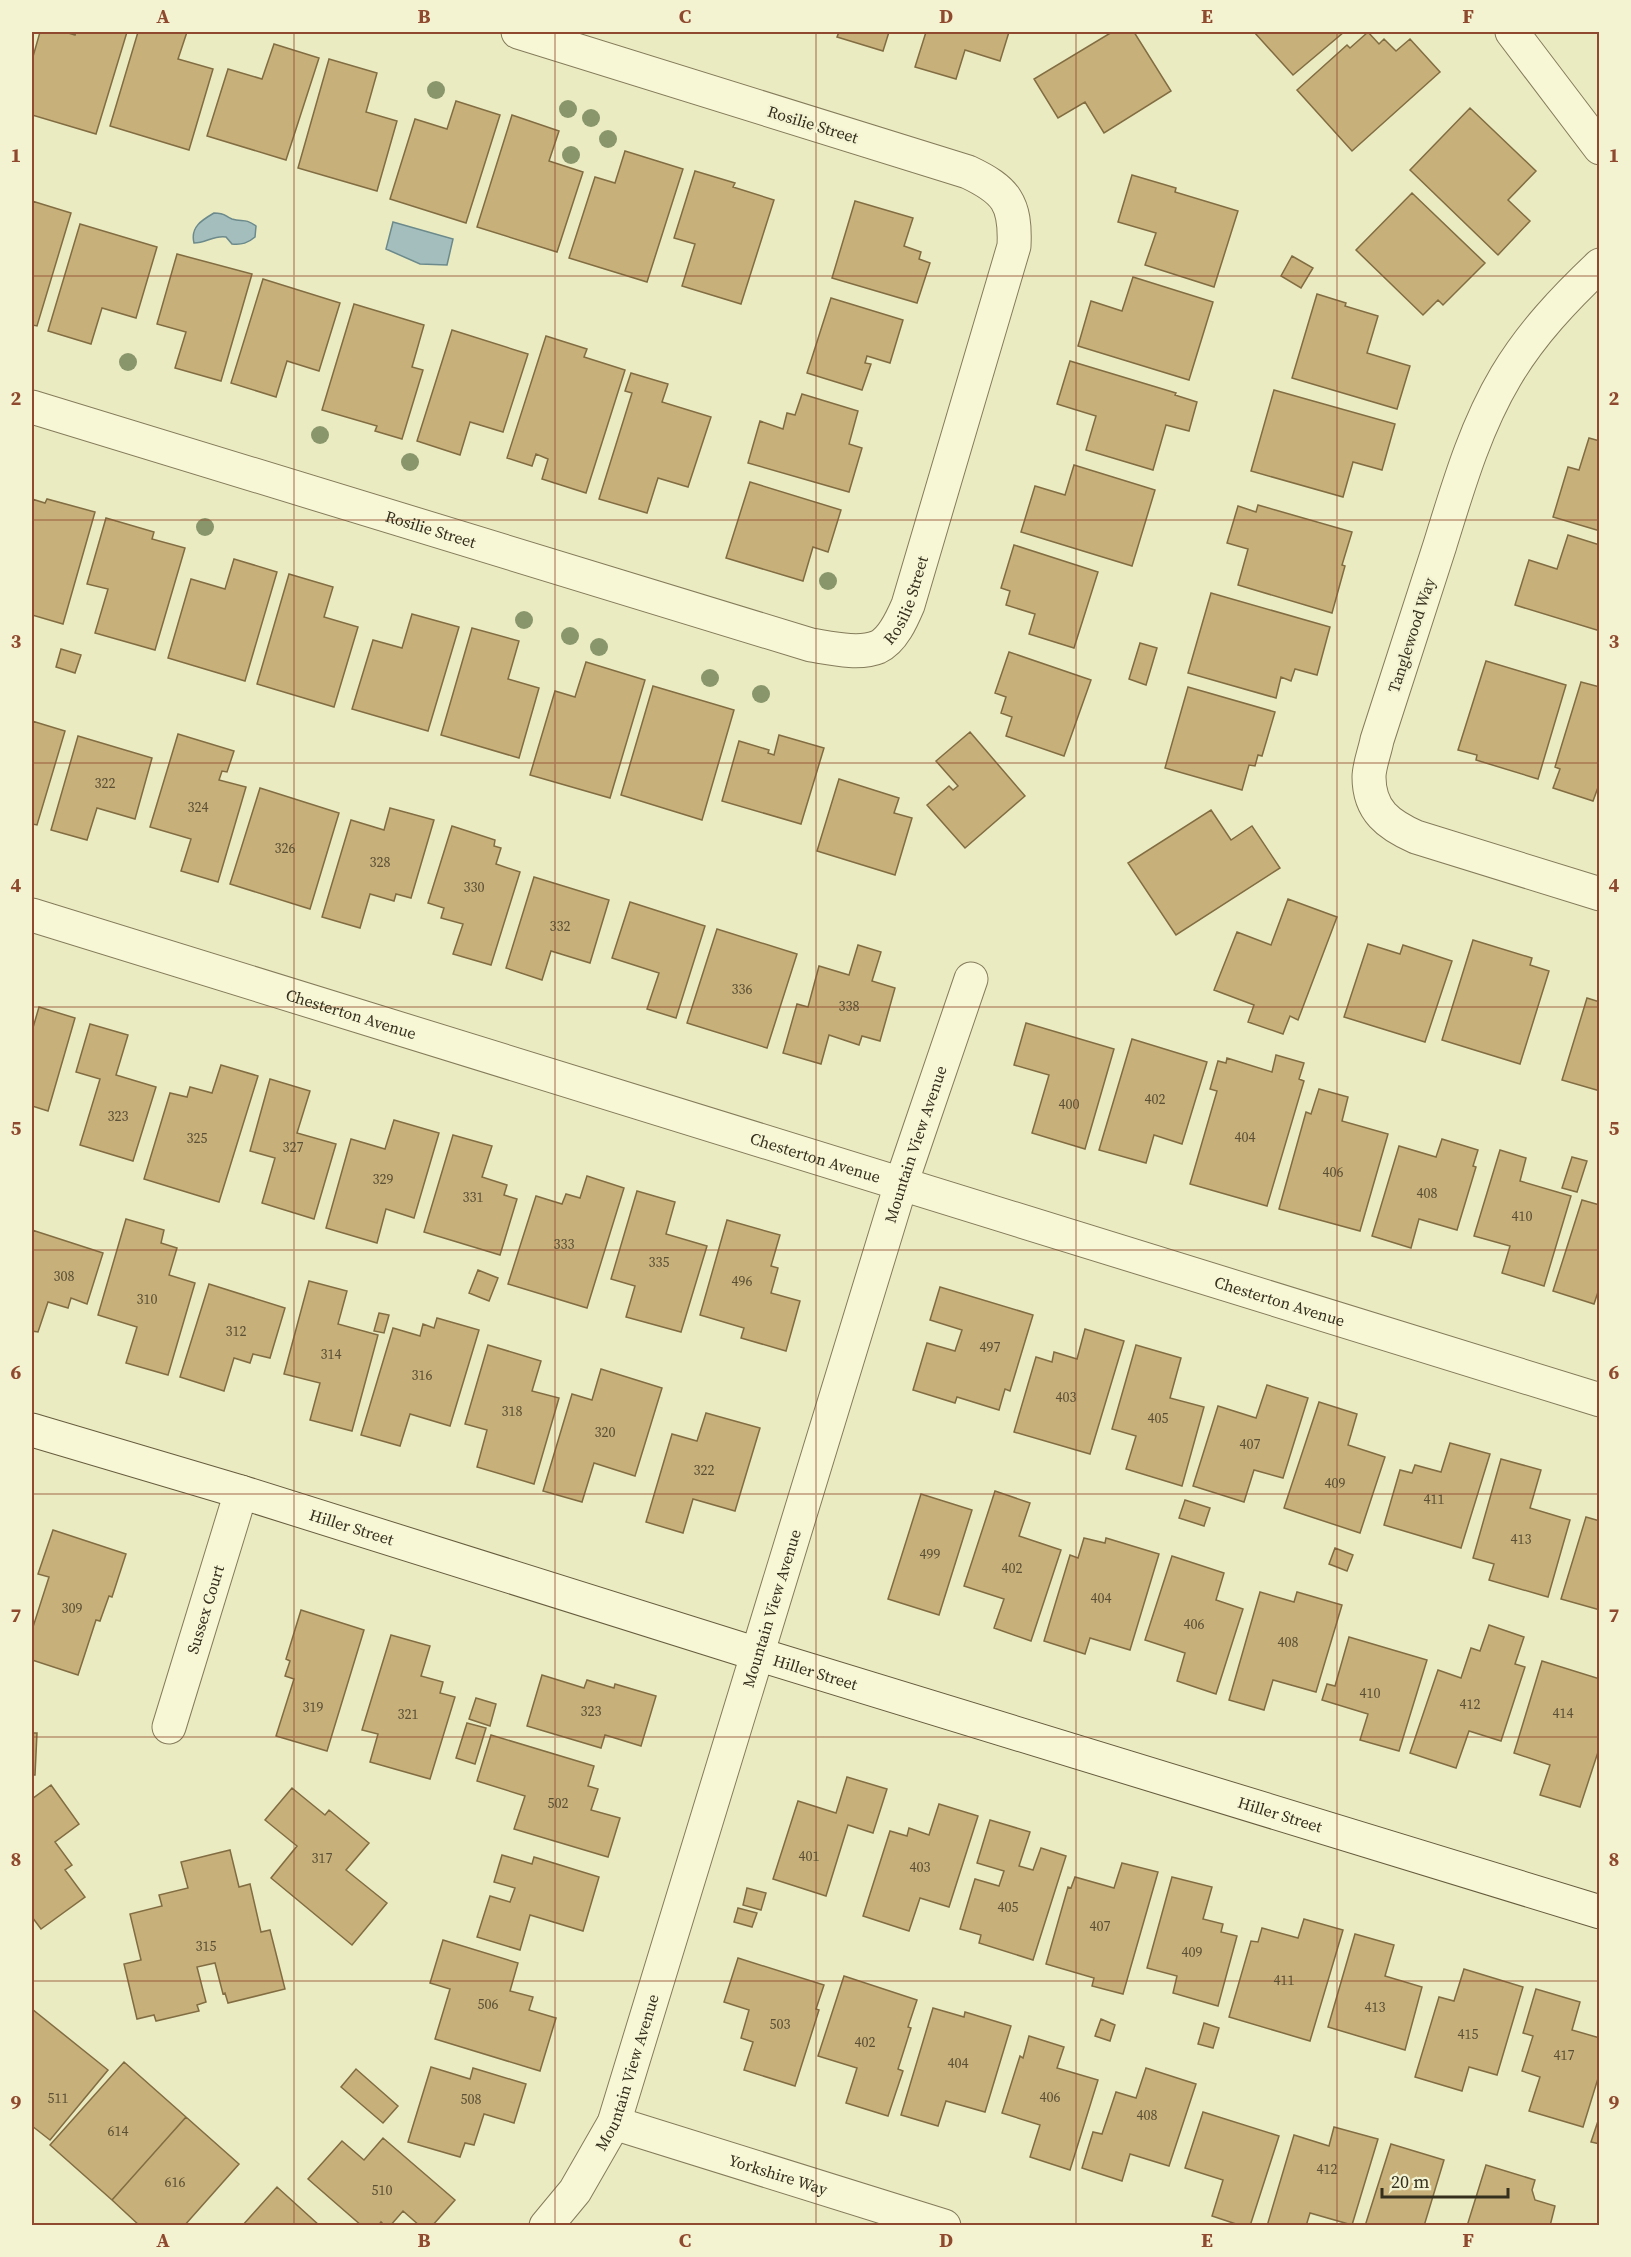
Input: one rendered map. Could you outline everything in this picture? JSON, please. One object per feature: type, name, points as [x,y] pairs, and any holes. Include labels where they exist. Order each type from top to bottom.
[{"type":"street","name":"Rosilie Street","points":[[32,407],[811,645],[848,651],[879,647],[897,629],[908,605],[1014,246],[1015,224],[1009,201],[992,184],[968,172],[518,32]]},
{"type":"street","points":[[1512,32],[1599,148]]},
{"type":"street","name":"Tanglewood Way","points":[[1599,265],[1571,292],[1536,332],[1506,376],[1483,423],[1460,482],[1377,740],[1369,777],[1374,805],[1392,826],[1416,837],[1599,894]]},
{"type":"street","name":"Chesterton Avenue","points":[[32,915],[1599,1400]]},
{"type":"street","name":"Mountain View Avenue","points":[[546,2226],[575,2191],[614,2123],[901,1184],[971,979]]},
{"type":"street","name":"Hiller Street","points":[[32,1430],[240,1492],[756,1654],[1599,1912]]},
{"type":"street","name":"Sussex Court","points":[[169,1727],[240,1492]]},
{"type":"street","name":"Yorkshire Way","points":[[614,2123],[944,2226]]},
{"type":"water","points":[[214,213],[246,221],[256,226],[255,237],[239,244],[232,244],[226,237],[194,243],[195,228]]},
{"type":"water","points":[[393,222],[453,239],[447,265],[420,264],[386,249]]},
{"type":"building","points":[[40,32],[65,32],[75,35],[76,32],[127,32],[96,134],[32,115],[32,60]]},
{"type":"building","points":[[138,32],[187,32],[178,59],[213,69],[189,150],[110,126]]},
{"type":"building","points":[[839,32],[889,32],[883,51],[837,37]]},
{"type":"building","points":[[926,32],[1009,32],[1000,61],[965,50],[956,79],[915,67]]},
{"type":"building","points":[[1112,32],[1134,32],[1171,91],[1104,133],[1085,102],[1058,118],[1034,79]]},
{"type":"building","points":[[1254,32],[1344,32],[1293,75]]},
{"type":"building","points":[[1368,32],[1379,44],[1384,39],[1396,51],[1410,39],[1440,72],[1352,151],[1297,90],[1347,45],[1350,48]]},
{"type":"building","points":[[274,44],[319,58],[286,160],[207,136],[228,69],[262,79]]},
{"type":"building","points":[[329,59],[377,73],[366,112],[397,121],[377,191],[298,168]]},
{"type":"building","points":[[456,101],[500,115],[466,223],[390,199],[415,119],[447,129]]},
{"type":"building","points":[[1470,108],[1536,171],[1508,200],[1530,221],[1498,255],[1410,170]]},
{"type":"building","points":[[512,115],[559,131],[549,161],[583,172],[557,252],[477,227]]},
{"type":"building","points":[[625,151],[683,169],[647,282],[569,258],[595,177],[615,183]]},
{"type":"building","points":[[695,171],[735,183],[733,187],[774,200],[741,304],[682,286],[695,244],[674,238]]},
{"type":"building","points":[[1132,175],[1176,188],[1175,192],[1238,211],[1214,287],[1145,265],[1156,233],[1118,222]]},
{"type":"building","points":[[1412,193],[1485,263],[1443,305],[1438,300],[1423,315],[1356,250]]},
{"type":"building","points":[[32,201],[71,213],[37,326],[32,325]]},
{"type":"building","points":[[855,201],[913,218],[904,246],[921,252],[919,259],[930,263],[917,303],[832,278]]},
{"type":"building","points":[[80,224],[157,247],[136,318],[102,308],[91,344],[48,331]]},
{"type":"building","points":[[177,254],[252,274],[221,381],[175,368],[186,332],[157,324]]},
{"type":"building","points":[[1292,256],[1313,268],[1301,288],[1281,276]]},
{"type":"building","points":[[1133,277],[1213,302],[1189,380],[1078,346],[1091,301],[1122,311]]},
{"type":"building","points":[[263,279],[340,303],[319,371],[287,361],[276,397],[231,383]]},
{"type":"building","points":[[1317,294],[1378,316],[1367,353],[1410,366],[1397,409],[1292,378]]},
{"type":"building","points":[[831,298],[903,320],[890,363],[867,356],[865,363],[871,364],[862,390],[807,373]]},
{"type":"building","points":[[354,304],[424,325],[412,367],[423,370],[402,439],[375,431],[377,426],[322,410]]},
{"type":"building","points":[[452,330],[528,354],[503,432],[470,422],[460,455],[417,441]]},
{"type":"building","points":[[546,336],[587,349],[584,357],[625,370],[586,493],[542,479],[548,459],[536,454],[532,466],[507,458]]},
{"type":"building","points":[[1070,361],[1176,393],[1175,395],[1197,402],[1189,431],[1166,425],[1153,470],[1086,450],[1096,416],[1057,404]]},
{"type":"building","points":[[631,373],[668,384],[662,402],[711,417],[688,487],[658,478],[647,513],[599,499],[632,393],[625,391]]},
{"type":"building","points":[[1274,390],[1395,424],[1382,470],[1353,462],[1343,497],[1251,471]]},
{"type":"building","points":[[802,394],[858,411],[849,444],[862,448],[849,492],[748,463],[760,421],[783,429],[787,413],[795,415]]},
{"type":"building","points":[[1589,438],[1600,441],[1600,531],[1553,517],[1568,467],[1579,470]]},
{"type":"building","points":[[1074,465],[1155,490],[1132,566],[1021,532],[1035,486],[1065,495]]},
{"type":"building","points":[[750,482],[841,510],[828,552],[813,547],[803,581],[726,558]]},
{"type":"building","points":[[32,499],[45,503],[47,499],[95,512],[63,624],[32,615]]},
{"type":"building","points":[[1258,505],[1352,532],[1332,613],[1238,585],[1248,549],[1227,543],[1238,506],[1256,512]]},
{"type":"building","points":[[106,518],[154,532],[152,539],[185,548],[155,650],[95,633],[108,589],[87,584]]},
{"type":"building","points":[[1568,535],[1600,545],[1600,631],[1515,605],[1529,560],[1557,569]]},
{"type":"building","points":[[1014,545],[1098,572],[1074,648],[1029,634],[1035,614],[1006,605],[1010,591],[1001,588]]},
{"type":"building","points":[[234,559],[277,572],[245,681],[168,658],[191,579],[225,589]]},
{"type":"building","points":[[289,574],[333,587],[324,617],[358,627],[334,707],[257,684]]},
{"type":"building","points":[[1211,593],[1330,627],[1317,675],[1295,669],[1291,681],[1281,677],[1276,698],[1188,673]]},
{"type":"building","points":[[412,614],[459,627],[428,731],[352,709],[373,640],[402,648]]},
{"type":"building","points":[[472,628],[519,641],[508,679],[539,688],[519,758],[441,735]]},
{"type":"building","points":[[1140,643],[1157,648],[1146,685],[1129,679]]},
{"type":"building","points":[[61,649],[81,655],[75,673],[56,667]]},
{"type":"building","points":[[1009,652],[1091,680],[1064,756],[1006,736],[1012,717],[1001,713],[1006,697],[995,693]]},
{"type":"building","points":[[1486,661],[1566,685],[1538,779],[1476,760],[1477,755],[1458,750]]},
{"type":"building","points":[[586,662],[645,680],[610,798],[530,775],[555,691],[575,697]]},
{"type":"building","points":[[1581,682],[1600,687],[1600,782],[1593,801],[1553,788],[1560,769],[1555,767]]},
{"type":"building","points":[[653,686],[734,710],[702,820],[621,795]]},
{"type":"building","points":[[1188,687],[1275,712],[1262,756],[1258,755],[1255,766],[1249,765],[1242,790],[1165,768]]},
{"type":"building","points":[[32,721],[65,731],[37,825],[32,824]]},
{"type":"building","points":[[970,732],[1025,796],[965,848],[927,805],[949,786],[953,790],[958,786],[936,761]]},
{"type":"building","points":[[178,734],[234,751],[227,772],[222,771],[219,780],[246,787],[218,882],[181,871],[191,839],[150,827]]},
{"type":"building","points":[[779,735],[824,748],[801,824],[722,801],[739,741],[769,750],[768,753],[774,755]]},
{"type":"building","points":[[78,736],[152,758],[135,819],[97,808],[87,840],[51,830]]},
{"type":"building","points":[[839,779],[899,798],[894,813],[912,818],[895,875],[817,851]]},
{"type":"building","points":[[260,788],[339,813],[310,909],[230,884]]},
{"type":"building","points":[[390,808],[434,820],[411,898],[396,894],[394,901],[370,894],[360,928],[322,917],[351,820],[384,830]]},
{"type":"building","points":[[1211,810],[1231,840],[1252,826],[1280,868],[1176,935],[1128,863]]},
{"type":"building","points":[[452,826],[495,840],[494,846],[501,848],[496,864],[520,872],[491,965],[453,954],[463,924],[441,918],[444,908],[428,903]]},
{"type":"building","points":[[534,877],[609,900],[590,963],[551,951],[542,980],[506,968]]},
{"type":"building","points":[[1288,899],[1337,917],[1298,1020],[1290,1016],[1283,1034],[1248,1022],[1254,1005],[1214,990],[1237,932],[1271,945]]},
{"type":"building","points":[[630,902],[705,926],[676,1018],[647,1009],[659,973],[612,958]]},
{"type":"building","points":[[717,929],[797,954],[767,1048],[687,1023]]},
{"type":"building","points":[[1473,940],[1532,958],[1530,965],[1549,971],[1520,1064],[1442,1040]]},
{"type":"building","points":[[1368,944],[1400,954],[1403,945],[1452,961],[1425,1042],[1344,1017]]},
{"type":"building","points":[[858,945],[881,952],[872,981],[895,988],[880,1041],[862,1036],[859,1045],[829,1035],[821,1064],[783,1053],[797,1004],[808,1007],[819,966],[849,975]]},
{"type":"building","points":[[1587,998],[1600,1002],[1600,1091],[1562,1080]]},
{"type":"building","points":[[39,1007],[75,1018],[48,1111],[32,1106],[32,1031]]},
{"type":"building","points":[[1026,1023],[1114,1049],[1085,1149],[1032,1133],[1049,1075],[1014,1065]]},
{"type":"building","points":[[90,1024],[128,1035],[116,1075],[156,1087],[133,1161],[80,1145],[100,1079],[76,1072]]},
{"type":"building","points":[[1132,1039],[1207,1062],[1182,1144],[1154,1135],[1146,1163],[1099,1150]]},
{"type":"building","points":[[1276,1055],[1304,1063],[1299,1079],[1304,1081],[1267,1206],[1190,1184],[1217,1091],[1210,1089],[1218,1061],[1226,1063],[1227,1058],[1272,1072]]},
{"type":"building","points":[[221,1065],[258,1076],[219,1202],[144,1179],[170,1093],[187,1097],[190,1087],[212,1093]]},
{"type":"building","points":[[270,1079],[310,1091],[297,1133],[336,1144],[314,1219],[262,1203],[275,1158],[250,1151]]},
{"type":"building","points":[[1319,1089],[1348,1097],[1342,1121],[1388,1134],[1360,1231],[1279,1209],[1306,1112],[1311,1114]]},
{"type":"building","points":[[394,1120],[439,1133],[414,1218],[386,1209],[377,1243],[326,1228],[351,1139],[385,1149]]},
{"type":"building","points":[[453,1135],[492,1146],[482,1177],[507,1185],[504,1195],[517,1199],[500,1255],[424,1232]]},
{"type":"building","points":[[1442,1139],[1478,1150],[1473,1166],[1476,1167],[1457,1230],[1419,1219],[1411,1248],[1372,1236],[1399,1146],[1436,1157]]},
{"type":"building","points":[[1500,1150],[1526,1158],[1520,1181],[1571,1196],[1544,1286],[1502,1273],[1510,1246],[1474,1236]]},
{"type":"building","points":[[1572,1157],[1587,1161],[1577,1192],[1562,1188]]},
{"type":"building","points":[[587,1176],[624,1188],[587,1308],[508,1284],[536,1196],[562,1204],[566,1194],[580,1198]]},
{"type":"building","points":[[637,1191],[675,1202],[666,1234],[707,1246],[681,1332],[626,1317],[635,1286],[611,1279]]},
{"type":"building","points":[[1582,1200],[1600,1205],[1600,1286],[1594,1304],[1553,1291]]},
{"type":"building","points":[[126,1219],[164,1230],[161,1243],[177,1248],[169,1275],[195,1283],[168,1375],[126,1363],[137,1327],[98,1315]]},
{"type":"building","points":[[727,1220],[780,1235],[771,1266],[778,1268],[771,1293],[800,1301],[786,1351],[741,1338],[744,1328],[700,1315]]},
{"type":"building","points":[[32,1230],[103,1253],[87,1304],[71,1298],[68,1308],[48,1302],[38,1332],[32,1331]]},
{"type":"building","points":[[478,1270],[498,1278],[489,1301],[469,1293]]},
{"type":"building","points":[[309,1281],[347,1291],[338,1324],[378,1335],[352,1431],[310,1420],[320,1383],[284,1374]]},
{"type":"building","points":[[209,1284],[285,1308],[270,1358],[253,1354],[250,1363],[234,1358],[224,1391],[180,1377]]},
{"type":"building","points":[[940,1287],[1033,1315],[1010,1391],[1005,1389],[999,1410],[957,1397],[955,1403],[913,1390],[927,1343],[955,1351],[962,1330],[930,1320]]},
{"type":"building","points":[[379,1313],[389,1315],[384,1333],[374,1331]]},
{"type":"building","points":[[437,1318],[479,1330],[450,1426],[410,1414],[400,1446],[361,1435],[393,1328],[420,1336],[423,1324],[434,1328]]},
{"type":"building","points":[[1085,1329],[1124,1341],[1090,1454],[1014,1432],[1036,1357],[1052,1362],[1054,1352],[1077,1359]]},
{"type":"building","points":[[488,1345],[541,1361],[532,1391],[559,1398],[534,1484],[477,1467],[487,1430],[465,1424]]},
{"type":"building","points":[[1136,1345],[1181,1358],[1170,1398],[1204,1407],[1182,1486],[1126,1469],[1136,1436],[1112,1429]]},
{"type":"building","points":[[601,1369],[662,1388],[635,1476],[594,1463],[582,1502],[543,1491],[572,1394],[592,1400]]},
{"type":"building","points":[[1267,1385],[1308,1398],[1283,1478],[1254,1470],[1244,1502],[1193,1486],[1218,1406],[1256,1418]]},
{"type":"building","points":[[1319,1402],[1357,1414],[1348,1445],[1385,1457],[1360,1533],[1284,1508]]},
{"type":"building","points":[[706,1413],[760,1428],[735,1511],[693,1499],[683,1533],[646,1522],[672,1434],[697,1441]]},
{"type":"building","points":[[1450,1443],[1490,1454],[1461,1548],[1384,1525],[1400,1470],[1412,1473],[1415,1465],[1441,1472]]},
{"type":"building","points":[[1501,1459],[1541,1470],[1530,1508],[1570,1520],[1548,1597],[1489,1580],[1494,1564],[1473,1558]]},
{"type":"building","points":[[995,1491],[1030,1503],[1019,1536],[1061,1550],[1031,1641],[994,1628],[1004,1599],[964,1586]]},
{"type":"building","points":[[921,1494],[972,1510],[939,1615],[888,1599]]},
{"type":"building","points":[[1185,1500],[1210,1508],[1204,1526],[1179,1518]]},
{"type":"building","points":[[1586,1517],[1600,1521],[1600,1610],[1561,1599]]},
{"type":"building","points":[[53,1530],[126,1554],[112,1597],[109,1596],[100,1621],[96,1620],[78,1675],[32,1660],[32,1630],[49,1577],[38,1574]]},
{"type":"building","points":[[1084,1538],[1105,1543],[1106,1538],[1159,1554],[1130,1650],[1090,1638],[1085,1654],[1044,1641],[1070,1555],[1078,1558]]},
{"type":"building","points":[[1335,1548],[1353,1555],[1347,1571],[1329,1564]]},
{"type":"building","points":[[1172,1556],[1224,1573],[1216,1600],[1243,1609],[1216,1694],[1177,1681],[1185,1653],[1145,1640]]},
{"type":"building","points":[[1260,1592],[1294,1602],[1297,1592],[1342,1605],[1316,1692],[1273,1680],[1264,1710],[1229,1700]]},
{"type":"building","points":[[301,1610],[364,1630],[327,1751],[276,1736],[294,1679],[285,1676],[290,1661],[286,1659]]},
{"type":"building","points":[[1489,1625],[1524,1637],[1515,1664],[1525,1667],[1501,1741],[1469,1731],[1456,1768],[1410,1753],[1438,1670],[1461,1678],[1471,1648],[1480,1651]]},
{"type":"building","points":[[391,1635],[430,1646],[421,1676],[443,1682],[440,1693],[455,1697],[430,1779],[370,1762],[378,1734],[362,1730]]},
{"type":"building","points":[[1349,1637],[1427,1660],[1399,1751],[1360,1740],[1368,1714],[1322,1700],[1327,1684],[1335,1686]]},
{"type":"building","points":[[1542,1661],[1600,1679],[1600,1746],[1580,1807],[1540,1795],[1550,1765],[1514,1753]]},
{"type":"building","points":[[542,1675],[584,1688],[587,1680],[614,1688],[615,1684],[656,1696],[641,1746],[605,1735],[601,1748],[527,1726]]},
{"type":"building","points":[[476,1698],[496,1704],[490,1726],[469,1719]]},
{"type":"building","points":[[467,1723],[486,1728],[475,1764],[456,1758]]},
{"type":"building","points":[[32,1733],[37,1733],[35,1775],[32,1775]]},
{"type":"building","points":[[491,1735],[594,1766],[588,1786],[598,1789],[591,1810],[620,1818],[608,1857],[514,1829],[525,1796],[477,1781]]},
{"type":"building","points":[[847,1777],[887,1789],[873,1833],[848,1825],[826,1896],[773,1879],[798,1801],[836,1813]]},
{"type":"building","points":[[51,1785],[79,1824],[55,1842],[72,1865],[65,1870],[85,1897],[41,1929],[32,1917],[32,1799]]},
{"type":"building","points":[[292,1788],[325,1815],[329,1810],[369,1843],[346,1870],[387,1903],[352,1945],[271,1878],[297,1846],[265,1820]]},
{"type":"building","points":[[939,1804],[978,1816],[949,1907],[920,1898],[909,1931],[863,1916],[890,1831],[907,1836],[909,1828],[929,1835]]},
{"type":"building","points":[[990,1820],[1030,1832],[1019,1866],[1033,1870],[1041,1848],[1066,1856],[1033,1960],[979,1943],[981,1935],[960,1929],[975,1879],[999,1886],[1004,1871],[977,1863]]},
{"type":"building","points":[[230,1850],[239,1887],[250,1884],[261,1932],[270,1930],[285,1989],[228,2003],[225,1993],[223,1994],[215,1963],[197,1967],[206,2002],[197,2005],[199,2011],[156,2021],[154,2015],[137,2019],[124,1964],[141,1960],[130,1914],[162,1906],[159,1895],[188,1888],[181,1862]]},
{"type":"building","points":[[502,1855],[532,1864],[534,1857],[599,1877],[583,1931],[530,1915],[520,1950],[477,1937],[490,1896],[510,1902],[515,1888],[494,1882]]},
{"type":"building","points":[[1122,1863],[1158,1872],[1123,1994],[1092,1986],[1094,1978],[1046,1964],[1068,1887],[1071,1888],[1075,1877],[1114,1888]]},
{"type":"building","points":[[1172,1877],[1212,1887],[1203,1919],[1223,1924],[1221,1932],[1237,1936],[1218,2006],[1173,1993],[1177,1976],[1147,1968]]},
{"type":"building","points":[[747,1888],[766,1893],[761,1910],[743,1905]]},
{"type":"building","points":[[738,1908],[757,1913],[752,1927],[734,1922]]},
{"type":"building","points":[[1304,1919],[1343,1930],[1310,2041],[1229,2017],[1251,1941],[1258,1942],[1262,1928],[1298,1938]]},
{"type":"building","points":[[1355,1934],[1394,1945],[1385,1976],[1422,1987],[1405,2050],[1328,2027]]},
{"type":"building","points":[[443,1940],[518,1963],[510,1991],[533,1997],[529,2010],[556,2018],[540,2071],[435,2039],[450,1989],[430,1983]]},
{"type":"building","points":[[738,1958],[824,1985],[816,2009],[819,2010],[795,2086],[744,2070],[753,2042],[741,2038],[749,2010],[724,2002]]},
{"type":"building","points":[[1464,1969],[1523,1987],[1497,2075],[1469,2067],[1462,2091],[1415,2077],[1439,1997],[1454,2001]]},
{"type":"building","points":[[844,1976],[917,2000],[898,2069],[903,2071],[888,2116],[846,2103],[857,2068],[818,2056]]},
{"type":"building","points":[[1536,1989],[1580,2002],[1572,2030],[1600,2038],[1600,2072],[1583,2127],[1529,2111],[1540,2077],[1522,2071],[1533,2036],[1523,2033]]},
{"type":"building","points":[[933,2008],[964,2017],[965,2012],[1011,2026],[985,2112],[946,2101],[938,2126],[901,2115]]},
{"type":"building","points":[[32,2009],[108,2070],[50,2140],[32,2126]]},
{"type":"building","points":[[1101,2019],[1115,2025],[1110,2041],[1095,2036]]},
{"type":"building","points":[[1204,2023],[1219,2028],[1213,2048],[1198,2044]]},
{"type":"building","points":[[1029,2036],[1064,2047],[1057,2068],[1098,2080],[1070,2170],[1030,2157],[1040,2125],[1002,2113],[1020,2056],[1023,2058]]},
{"type":"building","points":[[124,2062],[186,2117],[112,2200],[50,2145]]},
{"type":"building","points":[[431,2067],[470,2079],[473,2068],[526,2084],[514,2123],[484,2114],[474,2145],[465,2143],[460,2157],[408,2142]]},
{"type":"building","points":[[1146,2068],[1196,2084],[1169,2166],[1130,2154],[1122,2181],[1082,2168],[1093,2132],[1102,2134],[1116,2092],[1136,2098]]},
{"type":"building","points":[[356,2069],[398,2106],[383,2123],[341,2087]]},
{"type":"building","points":[[1203,2112],[1279,2136],[1250,2226],[1242,2226],[1212,2216],[1223,2180],[1185,2168]]},
{"type":"building","points":[[1600,2115],[1600,2144],[1591,2142]]},
{"type":"building","points":[[186,2117],[239,2164],[184,2226],[140,2226],[112,2200]]},
{"type":"building","points":[[1334,2127],[1378,2139],[1352,2225],[1310,2213],[1306,2226],[1267,2226],[1294,2135],[1329,2146]]},
{"type":"building","points":[[383,2138],[455,2200],[432,2226],[420,2226],[403,2211],[390,2226],[385,2226],[381,2222],[378,2226],[362,2226],[308,2179],[342,2141],[364,2160]]},
{"type":"building","points":[[1391,2144],[1444,2160],[1424,2226],[1365,2226]]},
{"type":"building","points":[[1486,2165],[1535,2180],[1532,2190],[1535,2200],[1555,2206],[1550,2226],[1467,2226]]},
{"type":"building","points":[[277,2187],[320,2226],[242,2226]]}]
